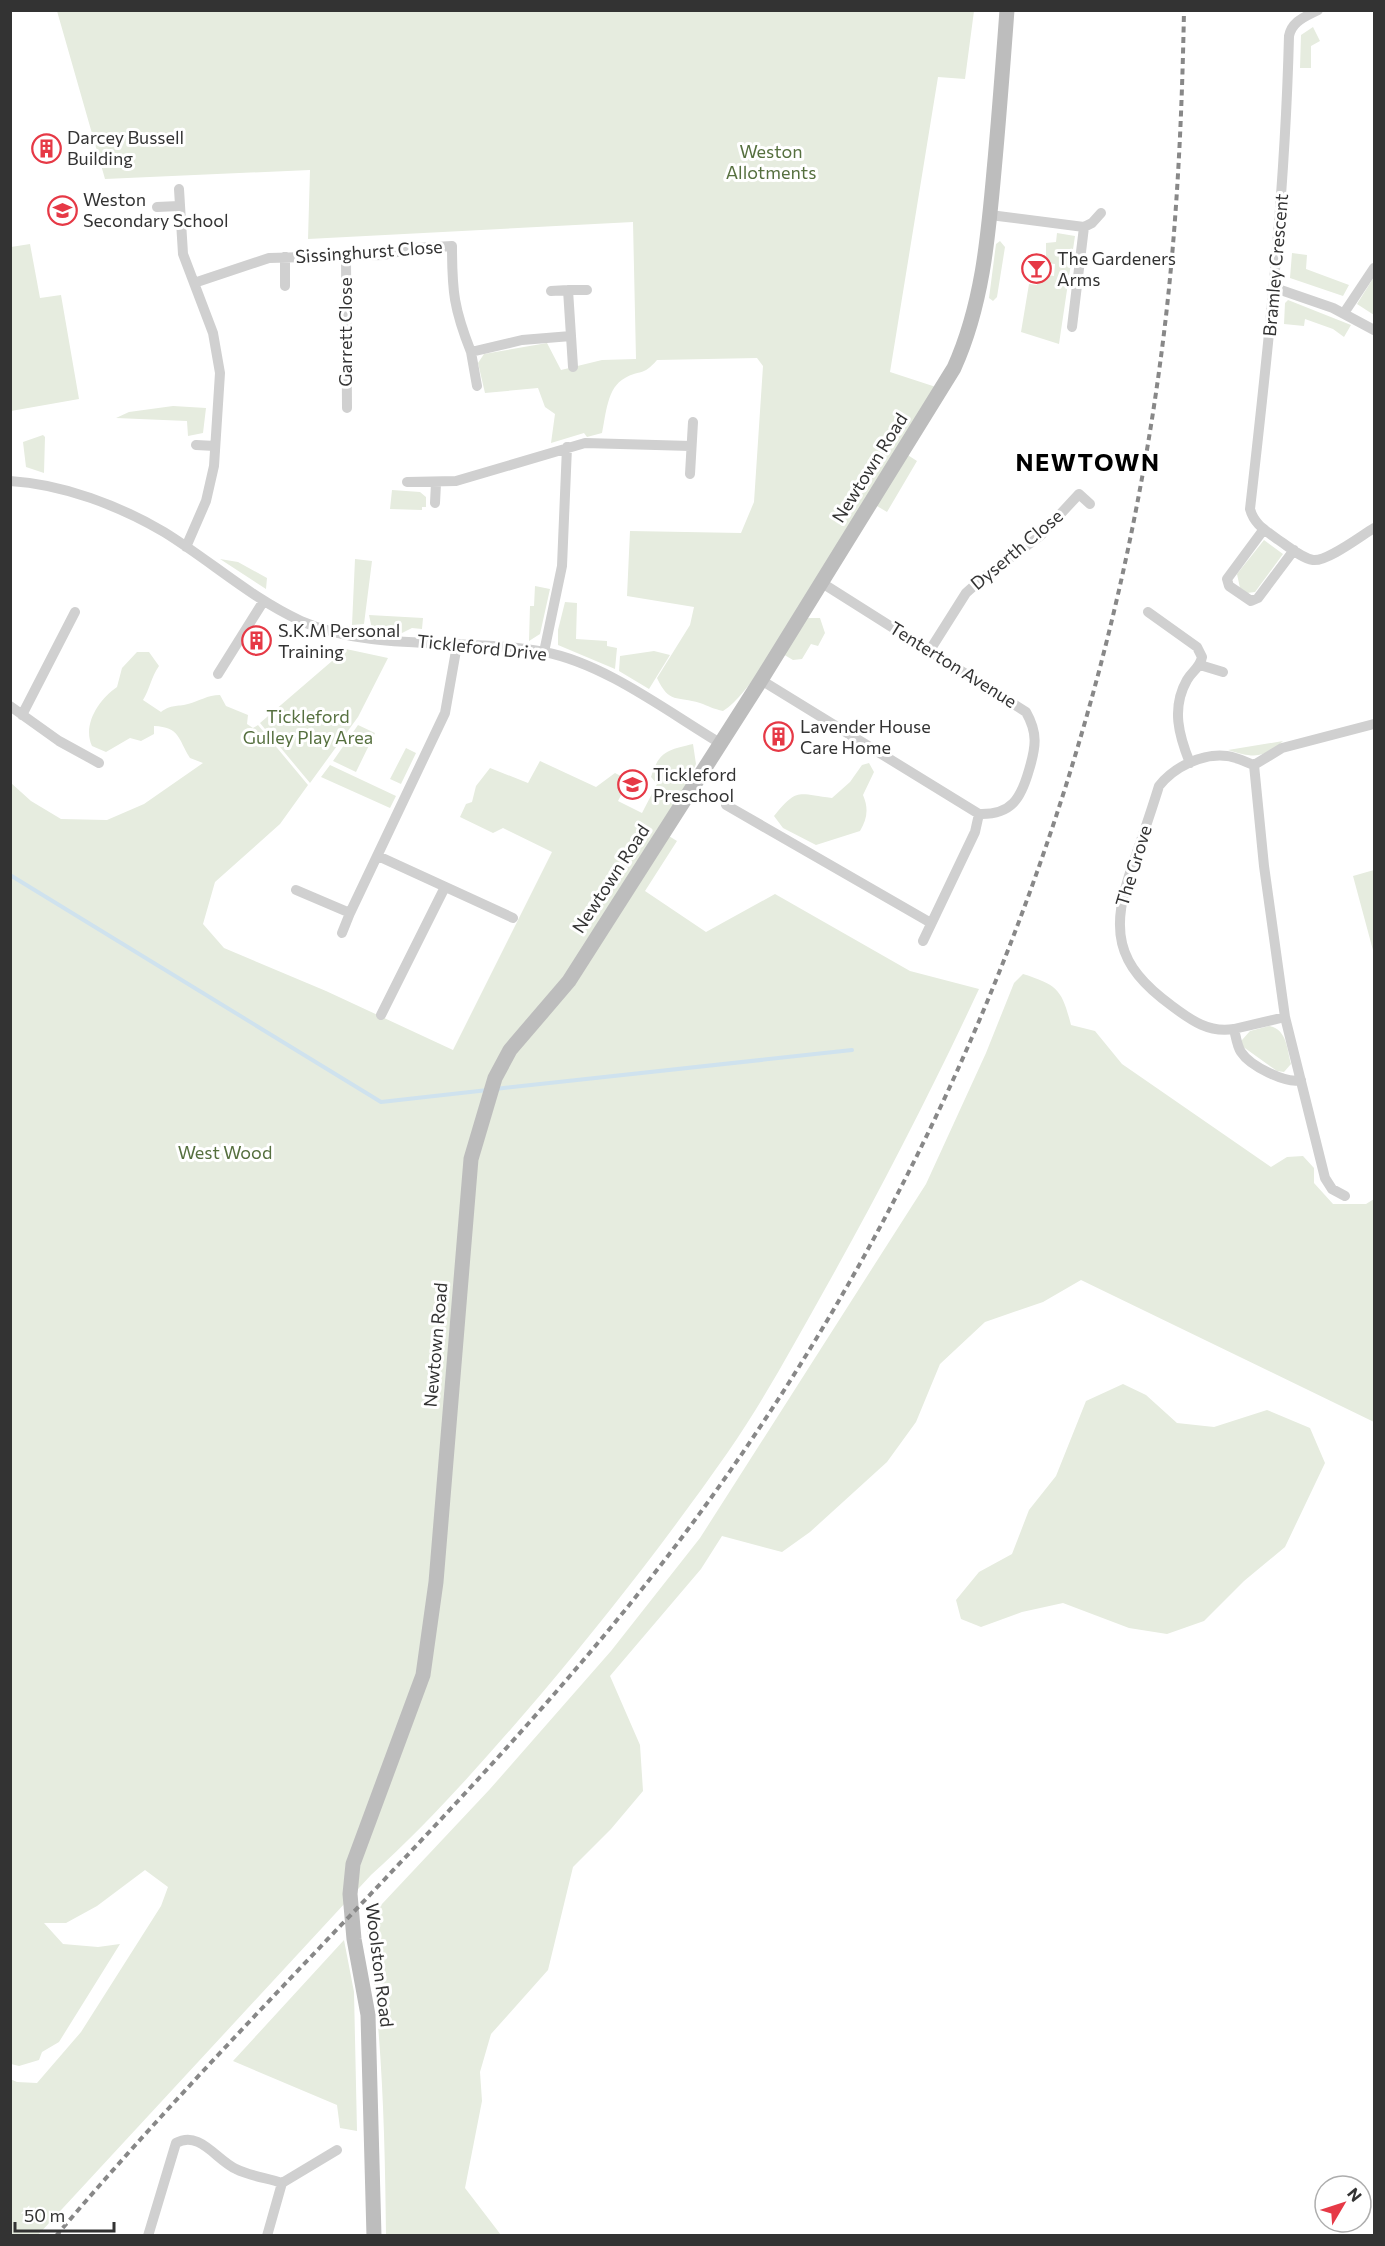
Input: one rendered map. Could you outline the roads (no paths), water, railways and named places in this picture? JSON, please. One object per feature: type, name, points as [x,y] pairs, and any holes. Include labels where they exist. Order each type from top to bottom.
[{"type":"street","name":"Newtown Road","points":[[428,1641],[437,1571],[471,1159],[495,1078],[510,1050],[569,981],[822,583],[942,389],[959,357],[977,306],[990,215],[1007,10]]},
{"type":"street","name":"Bramley Crescent","points":[[1318,10],[1299,20],[1290,30],[1286,141],[1275,288],[1250,509],[1257,524],[1294,550],[1314,560],[1324,558],[1374,528]]},
{"type":"street","points":[[179,189],[183,254],[218,354],[215,446],[206,501],[186,548]]},
{"type":"street","points":[[156,207],[179,206]]},
{"type":"street","points":[[990,215],[1084,227],[1098,219],[1101,213]]},
{"type":"street","points":[[1072,327],[1084,227]]},
{"type":"street","name":"Sissinghurst Close","points":[[194,283],[256,261],[285,257],[383,255],[416,248],[452,246],[452,292],[455,312],[471,352]]},
{"type":"street","name":"Sissinghurst Close","points":[[285,257],[285,286]]},
{"type":"street","name":"Garrett Close","points":[[346,257],[347,408]]},
{"type":"street","points":[[1344,313],[1374,268]]},
{"type":"street","points":[[1275,288],[1344,313],[1374,330]]},
{"type":"street","points":[[551,291],[587,290]]},
{"type":"street","points":[[568,291],[573,367]]},
{"type":"street","points":[[477,386],[471,352],[522,340],[571,336]]},
{"type":"street","points":[[690,474],[693,422]]},
{"type":"street","points":[[407,482],[436,483],[476,476],[567,447],[602,442],[691,446]]},
{"type":"street","points":[[196,445],[215,446]]},
{"type":"street","points":[[544,652],[562,566],[567,447]]},
{"type":"street","name":"Tickleford Drive","points":[[10,481],[94,499],[164,532],[263,602],[304,622],[350,634],[544,652],[593,669],[720,743]]},
{"type":"street","points":[[435,503],[436,483]]},
{"type":"street","name":"Dyserth Close","points":[[930,650],[951,614],[977,583],[1040,536],[1079,494],[1090,504]]},
{"type":"street","points":[[1264,529],[1227,579],[1228,586],[1251,601],[1258,598],[1294,550]]},
{"type":"street","name":"Tenterton Avenue","points":[[822,583],[1026,712],[1034,725],[1037,741],[1022,794],[1003,810],[979,814]]},
{"type":"street","points":[[218,674],[263,602]]},
{"type":"street","points":[[22,715],[75,612]]},
{"type":"street","points":[[1148,612],[1197,647],[1202,657],[1200,665],[1186,681],[1179,707],[1180,737],[1190,763]]},
{"type":"street","points":[[342,933],[445,712],[457,645]]},
{"type":"street","points":[[1200,665],[1223,672]]},
{"type":"street","points":[[761,680],[979,814],[975,831],[923,941]]},
{"type":"street","points":[[10,706],[59,741],[99,763]]},
{"type":"street","points":[[1345,1196],[1332,1189],[1326,1178],[1285,1017],[1264,866],[1254,765],[1282,748],[1374,724]]},
{"type":"street","name":"The Grove","points":[[1254,765],[1224,756],[1190,763],[1168,775],[1160,786],[1122,896],[1118,916],[1120,939],[1133,968],[1155,994],[1208,1029],[1221,1031],[1234,1029],[1285,1017]]},
{"type":"street","points":[[726,805],[931,923]]},
{"type":"street","points":[[378,856],[513,918]]},
{"type":"street","points":[[381,1015],[445,887]]},
{"type":"street","points":[[296,890],[350,913]]},
{"type":"street","points":[[1234,1029],[1237,1044],[1246,1058],[1284,1080],[1301,1080]]},
{"type":"street","name":"Woolston Road","points":[[374,2235],[368,2015],[354,1939],[350,1894],[353,1864],[423,1675],[428,1641]]},
{"type":"street","points":[[147,2235],[176,2143],[184,2139],[201,2142],[219,2159],[237,2170],[282,2183]]},
{"type":"street","points":[[267,2235],[282,2183],[337,2150]]},
{"type":"waterway","points":[[10,875],[381,1102],[488,1090]]},
{"type":"waterway","points":[[495,1089],[852,1050]]},
{"type":"railway","points":[[56,2236],[198,2076],[491,1765],[630,1604],[734,1465],[829,1318],[913,1164],[986,1006],[1047,842],[1098,675],[1137,505],[1164,333],[1178,172],[1184,10]]},
{"type":"place","name":"Darcey Bussell Building","points":[[46,148]]},
{"type":"place","name":"Weston Secondary School","points":[[62,210]]},
{"type":"place","name":"The Gardeners Arms","points":[[1036,269]]},
{"type":"place","name":"S.K.M Personal Training","points":[[257,641]]},
{"type":"place","name":"Lavender House Care Home","points":[[779,737]]},
{"type":"place","name":"Tickleford Preschool","points":[[632,785]]},
{"type":"district","name":"NEWTOWN","points":[[1088,463]]},
{"type":"park label","name":"Weston Allotments","points":[[771,162]]},
{"type":"park label","name":"Tickleford Gulley Play Area","points":[[308,727]]},
{"type":"park label","name":"West Wood","points":[[225,1153]]}]
